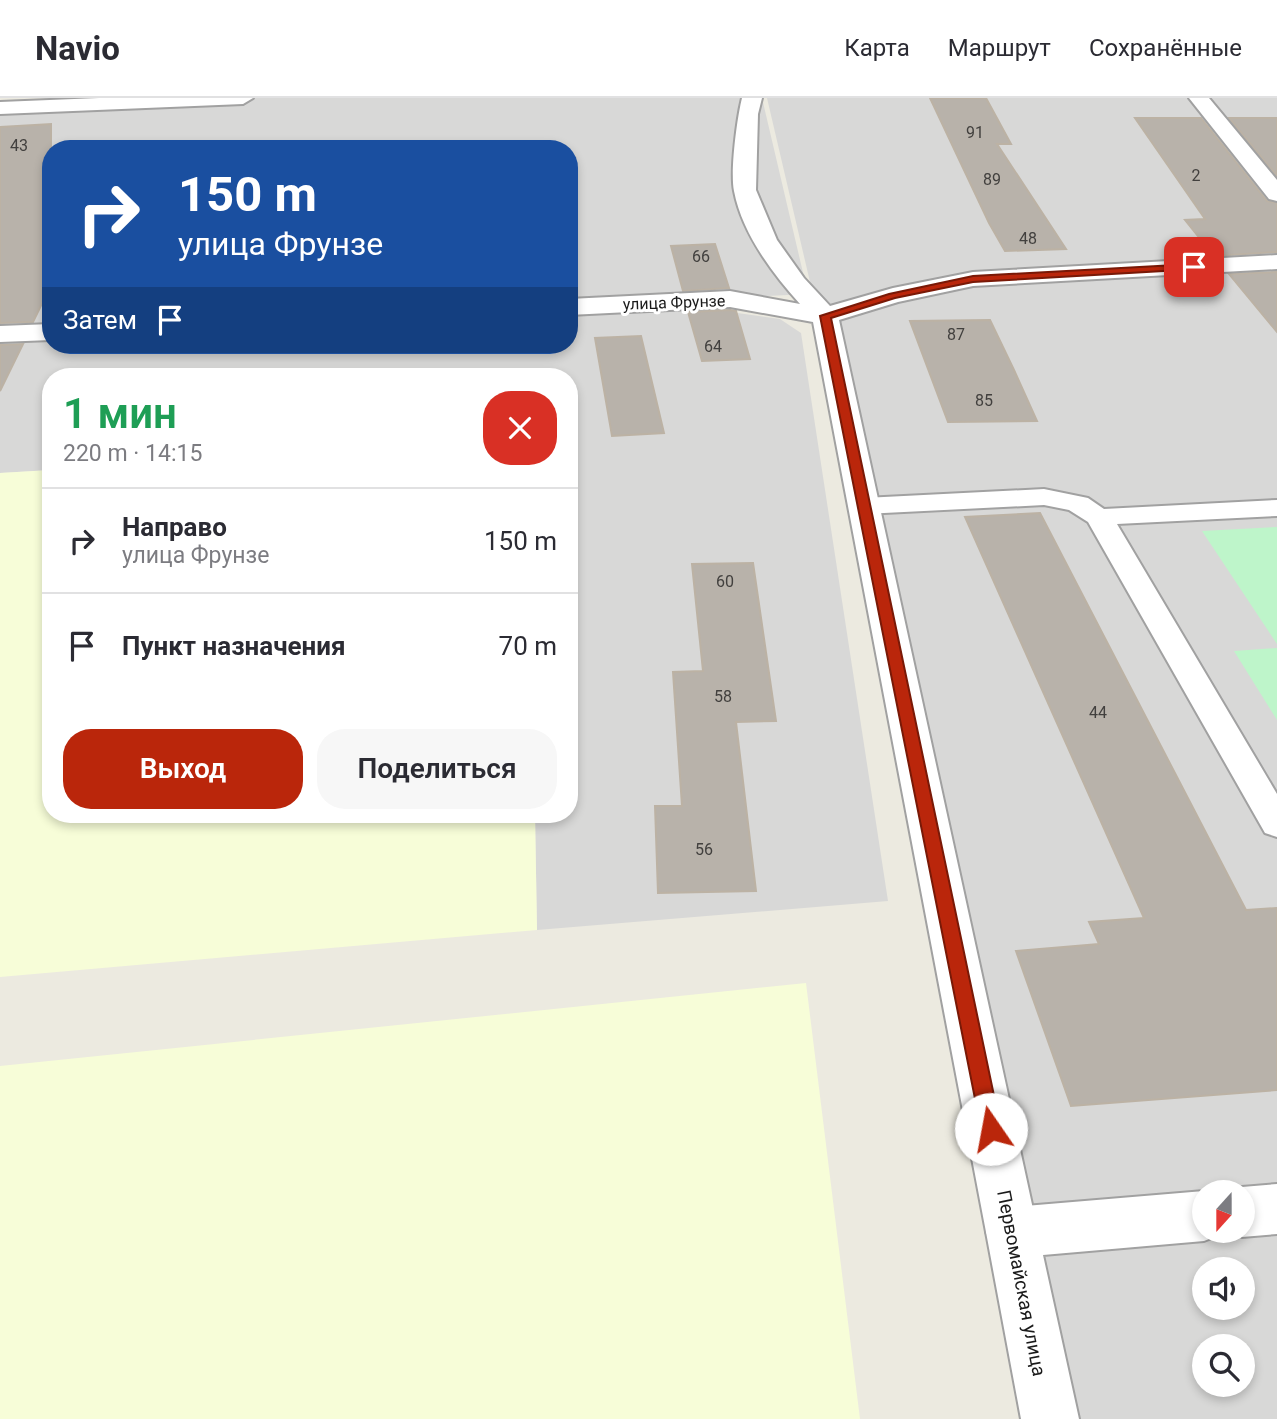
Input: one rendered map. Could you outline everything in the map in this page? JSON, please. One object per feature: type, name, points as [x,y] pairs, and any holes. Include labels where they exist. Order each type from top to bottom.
[{"type":"street","points":[[0,108],[243,98]]},
{"type":"street","points":[[752,98],[748,114],[745,191],[765,241],[795,283],[825,316]]},
{"type":"street","points":[[1199,98],[1277,194]]},
{"type":"street","name":"улица Фрунзе","points":[[578,307],[730,299],[825,316],[893,296],[973,279],[1277,262]]},
{"type":"street","name":"Первомайская улица","points":[[825,316],[1050,1419]]},
{"type":"street","points":[[0,334],[42,332]]},
{"type":"street","points":[[1255,1211],[1277,1209]]},
{"type":"street","points":[[1012,1232],[1192,1217]]},
{"type":"lane","points":[[864,506],[1044,497],[1079,504],[1099,517],[1277,824]]},
{"type":"lane","points":[[1099,517],[1277,508]]},
{"type":"shaded area","points":[[255,98],[762,98],[808,294],[578,306],[578,140],[42,140],[42,331],[0,333],[0,109]]},
{"type":"shaded area","points":[[767,98],[1277,98],[1277,1203],[1255,1196],[1255,1180],[1192,1180],[1192,1194],[1005,1227],[810,282]]},
{"type":"shaded area","points":[[709,309],[780,319],[801,333],[888,901],[537,930],[535,823],[578,823],[578,368],[42,368],[42,471],[0,473],[0,341],[42,339],[42,354],[578,354],[578,316]]},
{"type":"shaded area","points":[[42,471],[42,823],[535,823],[537,930],[0,977],[0,473]]},
{"type":"shaded area","points":[[1277,527],[1277,644],[1202,531]]},
{"type":"shaded area","points":[[1277,648],[1277,720],[1234,651]]},
{"type":"shaded area","points":[[806,983],[860,1419],[0,1419],[0,1066]]},
{"type":"shaded area","points":[[1277,1214],[1277,1419],[1047,1419],[1010,1239],[1192,1232],[1192,1243],[1255,1243],[1255,1224]]},
{"type":"building","points":[[930,98],[986,98],[1011,144],[997,144],[1066,249],[1005,251]]},
{"type":"building","points":[[1135,118],[1201,118],[1267,201],[1277,203],[1277,252],[1214,256],[1185,220],[1205,219]]},
{"type":"building","points":[[1229,118],[1277,118],[1277,176]]},
{"type":"building","points":[[51,124],[51,140],[42,140],[42,304],[33,322],[0,323],[0,127]]},
{"type":"building","points":[[715,244],[729,288],[683,291],[671,246]]},
{"type":"building","points":[[1277,272],[1277,332],[1229,274]]},
{"type":"building","points":[[736,311],[750,359],[702,361],[688,312]]},
{"type":"building","points":[[990,320],[1037,421],[948,422],[910,321]]},
{"type":"building","points":[[641,336],[664,433],[612,436],[595,338]]},
{"type":"building","points":[[23,344],[0,391],[0,345]]},
{"type":"building","points":[[1040,513],[1246,910],[1277,908],[1277,1090],[1071,1106],[1016,951],[1099,944],[1089,922],[1144,918],[965,517]]},
{"type":"building","points":[[753,563],[776,721],[736,722],[756,891],[658,893],[655,806],[682,806],[673,672],[703,671],[692,564]]},
{"type":"route","points":[[991,1129],[825,316],[893,296],[973,279],[1194,267]]}]
